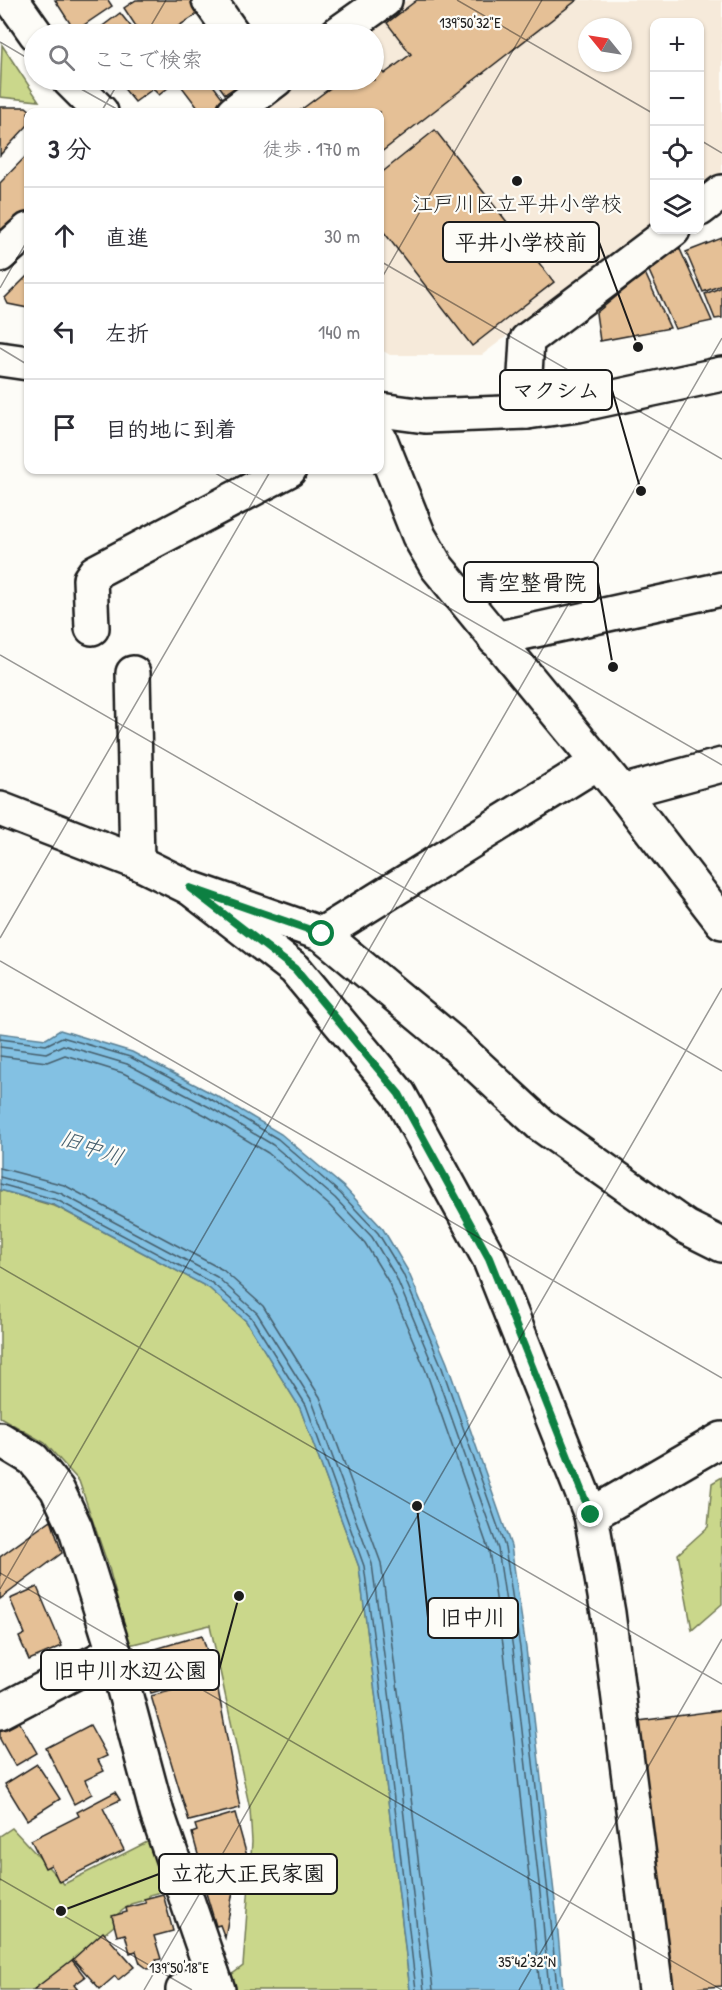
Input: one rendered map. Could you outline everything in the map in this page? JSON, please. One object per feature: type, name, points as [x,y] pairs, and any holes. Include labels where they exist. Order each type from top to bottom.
[{"type":"street","points":[[12,0],[29,24]]},
{"type":"street","points":[[209,0],[225,24]]},
{"type":"street","points":[[352,24],[385,0]]},
{"type":"street","points":[[79,90],[97,108]]},
{"type":"street","points":[[239,108],[260,90]]},
{"type":"street","points":[[704,205],[722,192]]},
{"type":"street","points":[[0,255],[24,234]]},
{"type":"street","points":[[527,412],[525,374],[527,340],[668,234]]},
{"type":"street","points":[[0,359],[24,362]]},
{"type":"street","points":[[384,411],[424,416],[527,412],[578,405],[722,374]]},
{"type":"street","points":[[384,449],[419,536],[437,567],[622,792],[722,922]]},
{"type":"street","points":[[92,628],[90,579],[95,572],[281,474]]},
{"type":"street","points":[[495,639],[722,589]]},
{"type":"street","points":[[133,673],[137,862]]},
{"type":"street","points":[[322,934],[597,763]]},
{"type":"street","points":[[622,792],[722,765]]},
{"type":"street","points":[[0,809],[137,862],[190,888],[322,934],[453,1044],[541,1125],[686,1227],[722,1245]]},
{"type":"street","points":[[190,888],[295,969],[399,1094],[489,1258],[591,1515],[608,1613],[656,1990]]},
{"type":"street","points":[[0,1438],[33,1460],[57,1490],[75,1527],[114,1652],[157,1813],[215,1981],[183,1990]]},
{"type":"street","points":[[591,1515],[722,1439]]},
{"type":"street","points":[[0,1712],[114,1652]]},
{"type":"shaded area","name":"江戸川区立平井小学校","points":[[407,0],[722,0],[722,173],[704,187],[704,18],[650,18],[650,227],[482,355],[390,355],[384,351],[384,108],[266,108],[291,90],[384,90],[384,24],[375,24]]},
{"type":"green space","points":[[2,45],[24,78],[24,90],[32,90],[39,101],[0,97]]},
{"type":"green space","points":[[0,1190],[57,1207],[209,1288],[246,1321],[300,1408],[359,1567],[410,1990],[232,1990],[227,1978],[243,1966],[252,1842],[250,1809],[210,1625],[129,1645],[109,1568],[79,1481],[45,1443],[0,1417]]},
{"type":"green space","points":[[722,1477],[722,1604],[692,1630],[678,1554],[708,1527],[712,1483]]},
{"type":"green space","points":[[12,1828],[64,1884],[149,1841],[164,1891],[149,1895],[149,1899],[131,1904],[114,1917],[115,1925],[36,1990],[0,1990],[0,1836]]},
{"type":"water","name":"旧中川","points":[[60,1030],[132,1052],[217,1096],[281,1134],[345,1188],[383,1229],[408,1271],[447,1363],[511,1546],[526,1648],[563,1990],[410,1990],[359,1567],[300,1408],[246,1321],[209,1288],[54,1205],[0,1190],[0,1033],[46,1039]]},
{"type":"building","points":[[55,0],[108,0],[112,6],[85,24],[70,24]]},
{"type":"building","points":[[136,0],[193,0],[201,12],[182,24],[134,24],[124,8]]},
{"type":"building","points":[[417,0],[577,0],[384,150],[384,108],[303,108],[328,90],[384,90],[384,74],[411,54],[387,23]]},
{"type":"building","points":[[120,13],[129,24],[105,24]]},
{"type":"building","points":[[125,90],[152,90],[135,102]]},
{"type":"building","points":[[154,90],[165,90],[159,95]]},
{"type":"building","points":[[184,90],[217,90],[225,101],[215,108],[198,108]]},
{"type":"building","points":[[0,107],[26,107],[24,108],[24,129],[0,155]]},
{"type":"building","points":[[435,130],[554,282],[472,346],[384,232],[384,171]]},
{"type":"building","points":[[24,158],[24,214],[5,234],[0,230],[0,183]]},
{"type":"building","points":[[722,238],[722,285],[703,292],[686,252]]},
{"type":"building","points":[[679,247],[712,321],[675,329],[649,271]]},
{"type":"building","points":[[645,273],[670,328],[600,341],[596,313]]},
{"type":"building","points":[[24,279],[24,307],[8,304],[5,298]]},
{"type":"building","points":[[722,287],[722,318],[715,319],[705,294]]},
{"type":"building","points":[[51,1520],[62,1553],[0,1599],[0,1557]]},
{"type":"building","points":[[37,1587],[62,1646],[29,1660],[19,1637],[25,1634],[10,1599]]},
{"type":"building","points":[[202,1635],[214,1674],[151,1693],[139,1654]]},
{"type":"building","points":[[216,1679],[240,1808],[189,1821],[151,1696]]},
{"type":"building","points":[[722,1710],[722,1986],[672,1990],[639,1721]]},
{"type":"building","points":[[16,1716],[37,1753],[15,1766],[0,1739],[0,1725]]},
{"type":"building","points":[[90,1725],[107,1756],[98,1760],[104,1771],[85,1780],[92,1794],[74,1804],[46,1748]]},
{"type":"building","points":[[37,1764],[60,1799],[27,1820],[5,1784]]},
{"type":"building","points":[[115,1792],[120,1800],[103,1808],[124,1850],[59,1882],[51,1865],[45,1868],[31,1840],[79,1816],[77,1812]]},
{"type":"building","points":[[235,1813],[247,1856],[202,1869],[192,1833],[197,1831],[195,1825]]},
{"type":"building","points":[[238,1862],[225,1938],[220,1925],[216,1926],[200,1873]]},
{"type":"building","points":[[163,1894],[173,1931],[154,1936],[161,1959],[156,1960],[158,1967],[148,1969],[140,1963],[136,1951],[130,1953],[125,1934],[117,1936],[112,1916],[127,1912],[126,1908],[146,1903],[144,1899]]},
{"type":"building","points":[[103,1932],[134,1967],[118,1980],[115,1976],[100,1989],[73,1959]]},
{"type":"building","points":[[72,1960],[85,1977],[74,1985],[78,1990],[33,1990]]},
{"type":"place","name":"江戸川区立平井小学校","points":[[517,181]]},
{"type":"place","name":"平井小学校前","points":[[638,347]]},
{"type":"place","name":"マクシム","points":[[641,491]]},
{"type":"place","name":"青空整骨院","points":[[613,667]]},
{"type":"place","name":"旧中川","points":[[417,1506]]},
{"type":"place","name":"旧中川水辺公園","points":[[239,1596]]},
{"type":"place","name":"立花大正民家園","points":[[61,1911]]},
{"type":"route","points":[[322,934],[190,888],[295,969],[399,1094],[489,1258],[591,1515]]}]
